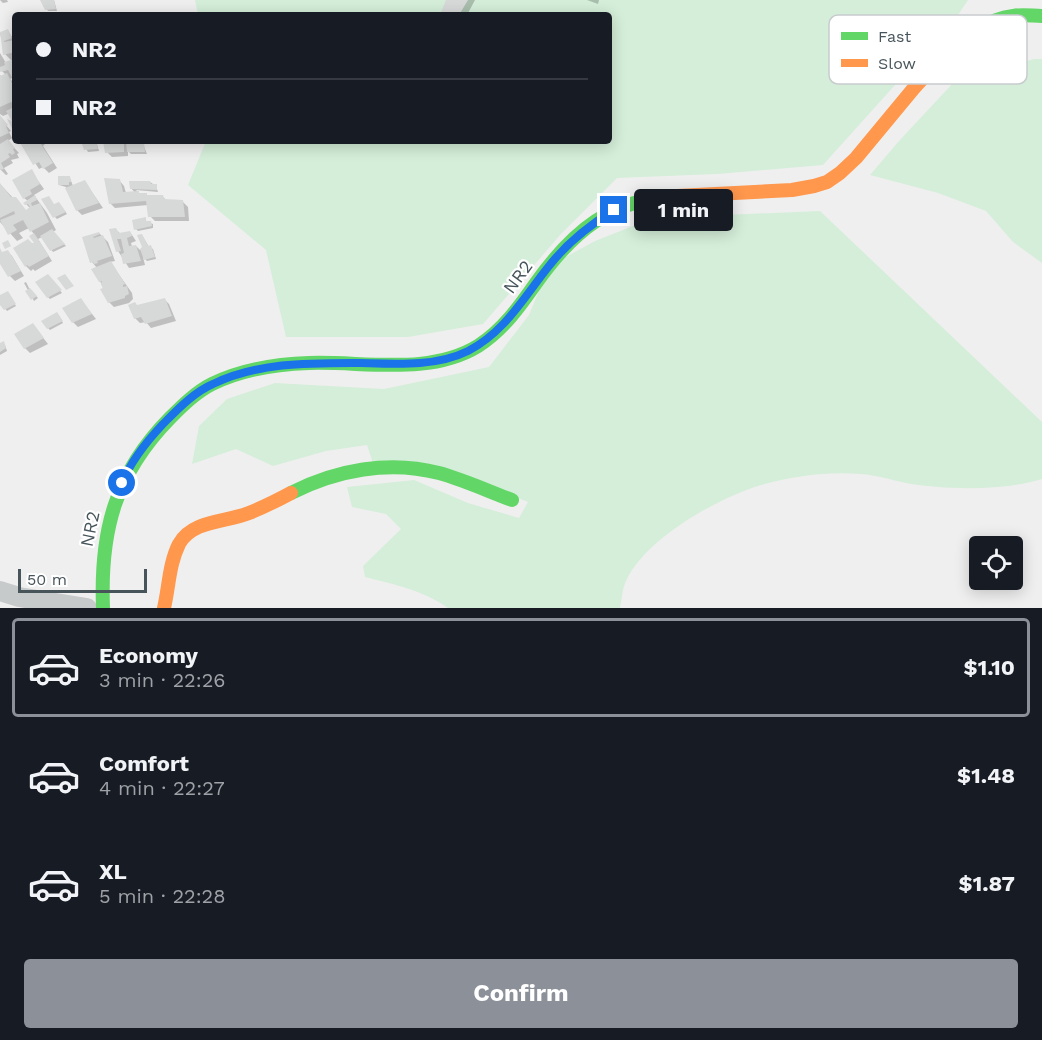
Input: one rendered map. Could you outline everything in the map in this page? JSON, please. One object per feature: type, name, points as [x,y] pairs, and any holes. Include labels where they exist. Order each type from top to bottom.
[{"type":"main road","name":"NR2","points":[[1009,15],[1042,16]]},
{"type":"main road","name":"NR2","points":[[104,608],[101,575],[103,548],[108,520],[127,471],[153,434],[189,400],[211,385],[232,376],[285,365],[427,362],[449,358],[467,351],[484,341],[512,316],[574,237],[614,210],[652,197],[795,191],[824,183],[842,172],[871,142],[917,84]]},
{"type":"main road","points":[[164,608],[177,548],[184,536],[197,528],[238,518],[317,482],[339,475],[379,468],[432,471],[512,500]]},
{"type":"street","points":[[0,591],[19,597],[87,608]]},
{"type":"green space","points":[[195,0],[968,0],[958,15],[829,15],[829,84],[896,84],[823,165],[718,174],[617,178],[561,234],[483,324],[408,337],[286,337],[266,250],[188,185],[205,144],[612,144],[612,12],[197,12]]},
{"type":"green space","points":[[1042,59],[1042,263],[1013,242],[986,211],[938,193],[870,175],[952,84],[1027,84],[1027,61]]},
{"type":"green space","points":[[820,211],[1042,422],[1042,479],[1010,486],[956,488],[906,483],[872,475],[849,473],[785,479],[743,491],[704,510],[666,535],[636,565],[625,584],[620,608],[448,608],[398,585],[365,577],[363,566],[401,529],[386,514],[352,507],[347,487],[414,480],[468,503],[519,518],[528,502],[476,481],[373,463],[367,445],[326,451],[273,466],[236,449],[192,464],[199,426],[227,399],[275,383],[384,389],[489,367],[529,315],[549,266],[595,241],[653,218]]},
{"type":"building","points":[[40,0],[54,0],[56,9],[45,10]]},
{"type":"building","points":[[446,0],[468,0],[461,12],[441,12]]},
{"type":"building","points":[[8,29],[12,38],[4,42],[12,41],[12,53],[3,55],[0,32]]},
{"type":"building","points":[[12,60],[12,77],[8,70],[0,72],[0,67],[5,65],[4,62]]},
{"type":"building","points":[[7,73],[12,83],[12,103],[0,107],[0,76]]},
{"type":"building","points":[[12,108],[12,121],[6,111]]},
{"type":"building","points":[[0,115],[8,125],[6,126],[9,133],[0,137]]},
{"type":"building","points":[[8,139],[15,148],[13,149],[15,153],[8,154],[10,157],[1,163],[4,169],[0,170],[0,144]]},
{"type":"building","points":[[21,144],[41,144],[53,163],[43,169],[39,162],[33,165]]},
{"type":"building","points":[[82,144],[97,144],[98,149],[84,150]]},
{"type":"building","points":[[104,144],[124,144],[124,152],[105,153]]},
{"type":"building","points":[[126,144],[144,144],[145,152],[127,152]]},
{"type":"building","points":[[32,169],[40,184],[30,190],[32,194],[23,199],[12,180]]},
{"type":"building","points":[[58,176],[70,176],[71,182],[69,185],[58,185]]},
{"type":"building","points":[[104,178],[120,179],[123,192],[139,191],[147,195],[163,195],[164,199],[183,200],[185,217],[148,217],[146,201],[109,204]]},
{"type":"building","points":[[85,180],[99,203],[76,211],[65,188]]},
{"type":"building","points":[[129,181],[150,181],[151,184],[157,184],[157,190],[130,189]]},
{"type":"building","points":[[0,183],[11,197],[16,197],[26,210],[30,207],[23,203],[35,195],[37,200],[31,203],[32,206],[40,203],[49,222],[30,232],[23,220],[13,225],[17,230],[8,235],[0,220],[15,214],[14,211],[0,218]]},
{"type":"building","points":[[49,196],[54,204],[59,202],[66,212],[53,218],[41,199]]},
{"type":"building","points":[[146,217],[146,221],[151,221],[152,226],[134,230],[132,220]]},
{"type":"building","points":[[116,228],[119,233],[130,231],[132,236],[127,238],[129,246],[136,245],[141,261],[123,264],[121,254],[124,253],[121,239],[117,239],[121,251],[116,252],[109,229]]},
{"type":"building","points":[[52,229],[65,244],[50,251],[40,236]]},
{"type":"building","points":[[99,232],[100,234],[93,237],[103,235],[112,256],[94,264],[90,263],[82,237]]},
{"type":"building","points":[[34,233],[49,256],[25,267],[13,248],[28,239],[34,243],[29,236]]},
{"type":"building","points":[[142,234],[148,246],[151,245],[155,257],[144,260],[137,235]]},
{"type":"building","points":[[8,240],[11,246],[5,249],[2,243]]},
{"type":"building","points":[[0,248],[2,252],[8,250],[21,271],[8,277],[0,264]]},
{"type":"building","points":[[111,261],[125,284],[123,287],[127,286],[129,294],[125,298],[108,303],[100,289],[103,288],[102,281],[99,282],[91,269]]},
{"type":"building","points":[[48,274],[62,290],[47,298],[35,282]]},
{"type":"building","points":[[65,274],[74,286],[66,290],[57,278]]},
{"type":"building","points":[[30,288],[37,296],[31,300],[25,291]]},
{"type":"building","points":[[8,291],[16,304],[4,310],[0,305],[0,295]]},
{"type":"building","points":[[81,298],[92,314],[72,323],[62,308]]},
{"type":"building","points":[[165,298],[172,316],[145,324],[141,317],[134,319],[128,305],[135,302],[137,305]]},
{"type":"building","points":[[57,312],[63,321],[47,329],[41,321]]},
{"type":"building","points":[[33,323],[44,338],[24,349],[14,334]]},
{"type":"building","points":[[4,341],[6,348],[0,352],[0,343]]},
{"type":"traffic: fast","points":[[1017,15],[1024,15]]},
{"type":"traffic: fast","points":[[1027,15],[1042,16]]},
{"type":"traffic: fast","points":[[103,608],[104,554],[108,529],[124,482],[151,439],[200,391],[235,375],[272,366],[309,363],[417,364],[459,355],[487,340],[503,325],[550,264],[579,233],[613,211],[654,198],[677,196]]},
{"type":"traffic: fast","points":[[291,493],[344,473],[401,467],[439,473],[512,500]]},
{"type":"traffic: slow","points":[[677,196],[792,190],[827,182],[856,158],[918,84]]},
{"type":"traffic: slow","points":[[164,608],[173,559],[185,536],[201,526],[249,513],[291,493]]},
{"type":"route","points":[[122,483],[127,471],[153,434],[168,419],[189,400],[211,385],[232,376],[285,365],[427,362],[449,358],[467,351],[484,341],[512,316],[574,237],[614,210]]}]
